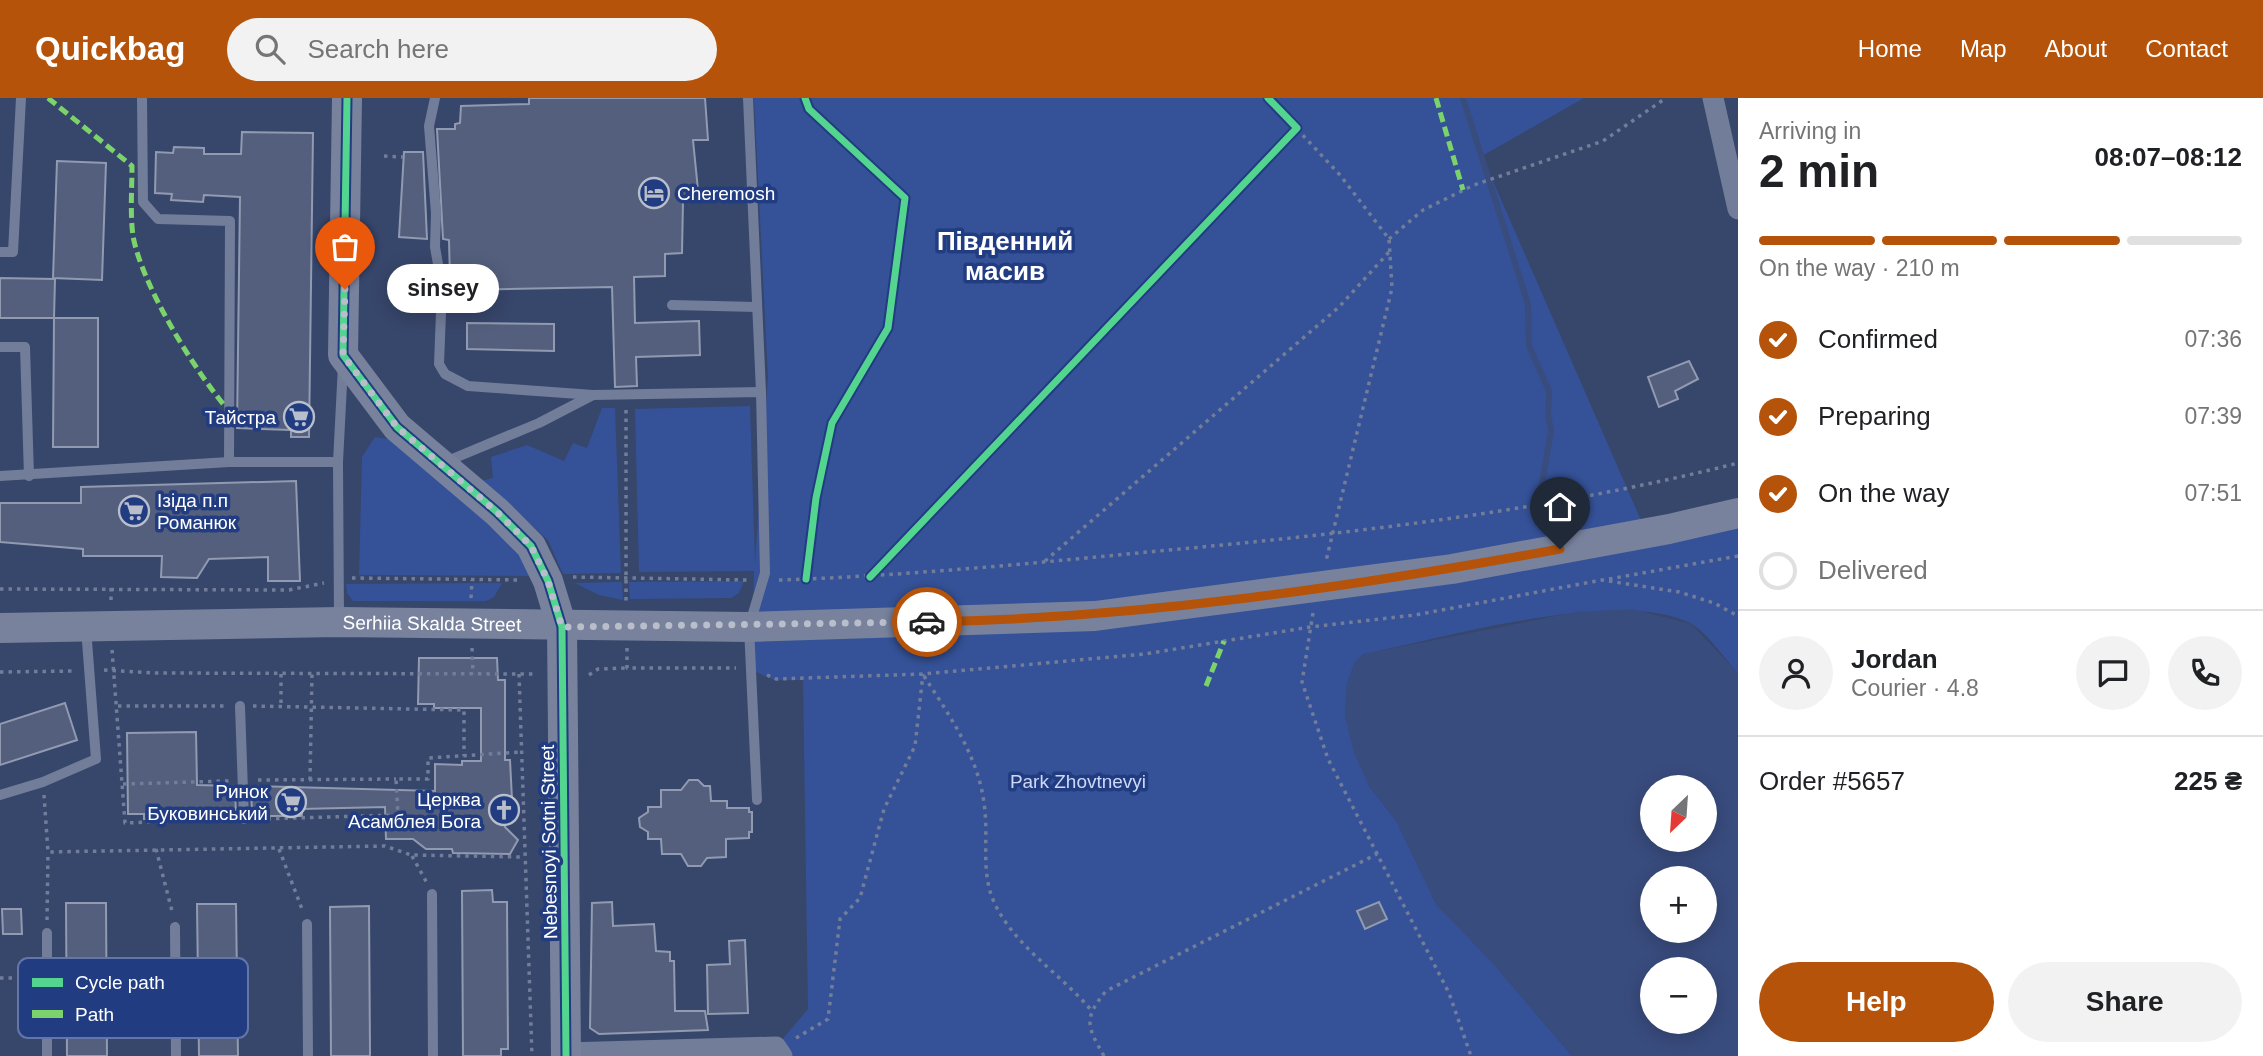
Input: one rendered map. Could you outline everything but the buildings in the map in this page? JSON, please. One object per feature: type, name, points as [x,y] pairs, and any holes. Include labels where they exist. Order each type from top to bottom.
[{"type":"main road","points":[[343,355],[347,98]]},
{"type":"main road","name":"Nebesnoyi Sotni Street","points":[[343,355],[397,427],[514,528],[531,546],[548,581],[576,674],[566,1054]]},
{"type":"main road","name":"Serhiia Skalda Street","points":[[0,628],[339,622],[562,627],[749,627],[1082,617],[1197,605],[1452,569],[1669,529],[1738,513]]},
{"type":"street","points":[[1713,98],[1730,134],[1738,209]]},
{"type":"street","points":[[566,1054],[776,1046],[782,1056]]},
{"type":"lane","points":[[0,252],[13,252],[21,98]]},
{"type":"lane","points":[[142,98],[143,202],[158,219],[230,221],[229,462]]},
{"type":"lane","points":[[435,98],[429,126],[436,213],[435,247],[442,287],[439,364],[445,374],[468,386],[593,395],[761,392]]},
{"type":"lane","points":[[748,98],[761,392],[764,580],[749,627],[750,669],[756,719],[757,800]]},
{"type":"lane","points":[[671,305],[757,307]]},
{"type":"lane","points":[[0,347],[25,347],[29,476]]},
{"type":"lane","points":[[339,622],[338,462],[343,355]]},
{"type":"lane","points":[[440,465],[538,423],[593,395]]},
{"type":"lane","points":[[0,476],[229,462],[338,462]]},
{"type":"lane","points":[[0,795],[43,782],[96,759],[86,628]]},
{"type":"lane","points":[[240,706],[243,819]]},
{"type":"lane","points":[[432,894],[433,1056]]},
{"type":"lane","points":[[307,924],[308,1056]]},
{"type":"lane","points":[[175,927],[175,958]]},
{"type":"lane","points":[[47,933],[47,958]]},
{"type":"lane","points":[[47,1038],[47,1056]]},
{"type":"lane","points":[[176,1038],[176,1056]]},
{"type":"path","points":[[1268,98],[1340,175],[1390,239],[1392,288],[1332,534]]},
{"type":"path","points":[[1390,239],[1423,210],[1474,185],[1603,141],[1666,98]]},
{"type":"path","points":[[870,577],[1297,128]]},
{"type":"path","points":[[384,156],[403,157]]},
{"type":"path","points":[[1044,562],[1339,307],[1389,251]]},
{"type":"path","points":[[626,395],[627,668],[750,669],[776,679],[923,674],[1144,654],[1310,627],[1415,615],[1738,556]]},
{"type":"path","points":[[0,589],[289,590],[316,586],[339,578],[548,581],[576,577],[764,580],[870,577],[1332,534],[1531,506],[1738,463]]},
{"type":"path","points":[[1602,580],[1649,585],[1679,592],[1714,603],[1738,616]]},
{"type":"path","points":[[1310,627],[1302,682],[1328,759],[1449,993],[1471,1056]]},
{"type":"path","points":[[0,672],[112,669],[281,674],[576,674]]},
{"type":"path","points":[[112,669],[118,706],[125,823],[398,815],[396,779],[429,779],[428,758],[522,752]]},
{"type":"path","points":[[281,674],[281,705]]},
{"type":"path","points":[[310,780],[312,674]]},
{"type":"path","points":[[519,674],[523,857],[532,1056]]},
{"type":"path","points":[[923,674],[974,762],[985,810],[986,876],[994,903],[1011,928],[1072,986],[1091,1010]]},
{"type":"path","points":[[796,1038],[828,1019],[840,919],[860,898],[884,808],[915,746],[923,674]]},
{"type":"path","points":[[118,706],[281,705],[464,710],[464,756]]},
{"type":"path","points":[[43,782],[48,852],[47,933]]},
{"type":"path","points":[[48,852],[385,846],[411,855],[523,857]]},
{"type":"path","points":[[156,849],[175,927]]},
{"type":"path","points":[[279,849],[307,924]]},
{"type":"path","points":[[1104,1056],[1088,1029],[1091,1010],[1106,991],[1377,854]]},
{"type":"path","points":[[411,855],[432,894]]},
{"type":"path","points":[[0,978],[18,978]]},
{"type":"green space","name":"Park Zhovtnevyi","points":[[754,98],[1584,98],[1482,156],[1647,534],[1738,514],[1738,673],[1709,639],[1690,623],[1659,613],[1621,610],[1577,613],[1483,628],[1364,654],[1355,662],[1347,684],[1345,716],[1369,786],[1397,822],[1436,904],[1491,961],[1572,1056],[781,1056],[776,1047],[808,1009],[803,680],[774,680],[752,670],[754,571],[639,572],[635,409],[750,406],[755,562],[768,377]]},
{"type":"green space","points":[[602,408],[615,408],[621,573],[563,574],[548,540],[481,481],[493,478],[491,457],[527,445],[564,461],[573,443],[587,448]]},
{"type":"green space","points":[[375,437],[394,440],[522,547],[534,576],[359,575],[362,457]]},
{"type":"green space","points":[[744,581],[739,593],[731,598],[630,599],[629,582]]},
{"type":"green space","points":[[622,582],[623,600],[599,595],[575,583]]},
{"type":"green space","points":[[502,583],[494,597],[486,601],[353,601],[347,593],[346,584]]},
{"type":"shaded area","points":[[1632,609],[1691,624],[1738,673],[1738,1056],[1572,1056],[1491,961],[1436,904],[1397,822],[1369,786],[1354,753],[1345,716],[1347,684],[1355,662],[1364,654],[1576,612]]},
{"type":"waterway","points":[[1463,98],[1528,304],[1529,346],[1549,391],[1548,415],[1551,431],[1542,483]]},
{"type":"marked path","points":[[48,98],[132,166],[133,236],[147,279],[186,352],[229,411]]},
{"type":"marked path","points":[[1436,98],[1463,190]]},
{"type":"marked path","points":[[1206,686],[1224,641]]},
{"type":"cycle path","points":[[347,98],[343,355],[397,427],[497,512],[531,546],[548,581],[562,627],[566,1056]]},
{"type":"cycle path","points":[[805,98],[809,109],[905,198],[888,328],[832,423],[816,498],[806,579]]},
{"type":"cycle path","points":[[870,577],[1297,128],[1268,98]]},
{"type":"way so far","points":[[345,289],[343,355],[397,427],[497,512],[531,546],[542,565],[562,627],[749,627],[927,622]]},
{"type":"place","name":"Cheremosh","points":[[654,193]]},
{"type":"place","name":"sinsey","points":[[345,289]]},
{"type":"place","name":"Тайстра","points":[[299,417]]},
{"type":"place","name":"Ізіда п.п Романюк","points":[[134,511]]},
{"type":"place","name":"Ринок Буковинський","points":[[291,802]]},
{"type":"place","name":"Церква Асамблея Бога","points":[[504,810]]},
{"type":"district","name":"Південний масив","points":[[1005,256]]},
{"type":"route","points":[[927,622],[1095,616],[1197,605],[1452,569],[1560,549]]}]
